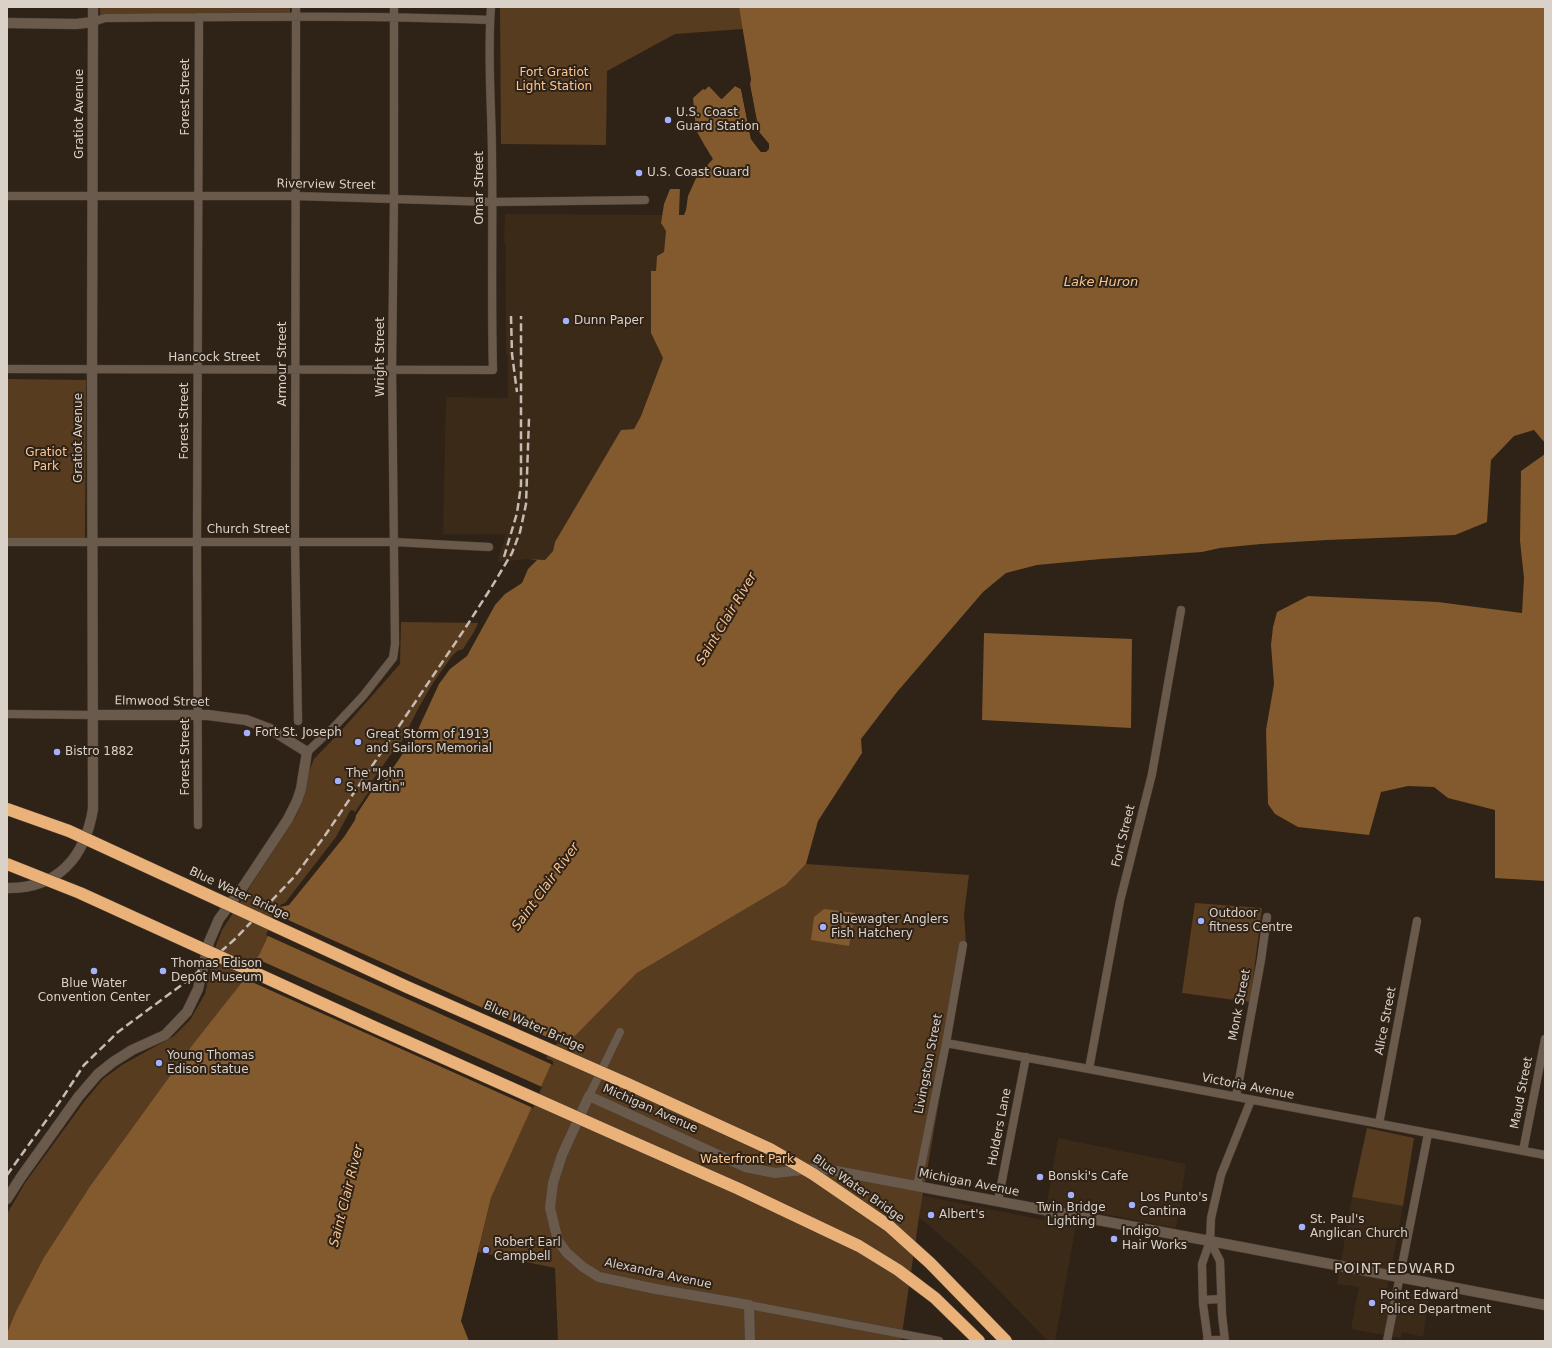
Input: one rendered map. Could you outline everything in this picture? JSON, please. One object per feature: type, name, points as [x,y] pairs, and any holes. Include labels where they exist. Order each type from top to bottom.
[{"type":"highway","name":"Blue Water Bridge","points":[[7,809],[69,831],[407,987],[743,1135],[792,1161],[830,1185],[888,1226],[945,1277],[1006,1341]]},
{"type":"highway","points":[[7,864],[87,896],[374,1027],[739,1189],[860,1246],[898,1270],[934,1298],[979,1341]]},
{"type":"street","name":"Gratiot Avenue","points":[[7,888],[22,888],[40,884],[52,878],[69,864],[88,833],[93,809],[93,7]]},
{"type":"street","name":"Armour Street","points":[[296,7],[295,542],[298,721]]},
{"type":"street","name":"Wright Street","points":[[307,752],[334,727],[363,696],[390,661],[395,644],[392,369],[394,7]]},
{"type":"street","name":"Omar Street","points":[[491,7],[490,80],[493,370]]},
{"type":"street","points":[[7,23],[76,24],[93,22],[105,18],[198,17],[296,18],[394,16],[490,20]]},
{"type":"street","name":"Forest Street","points":[[198,17],[198,825]]},
{"type":"street","name":"Riverview Street","points":[[7,196],[295,196],[492,202],[645,200]]},
{"type":"street","name":"Hancock Street","points":[[7,369],[493,370]]},
{"type":"street","name":"Church Street","points":[[7,542],[394,542],[489,547]]},
{"type":"street","name":"Fort Street","points":[[1089,1069],[1120,901],[1152,774],[1181,610]]},
{"type":"street","name":"Elmwood Street","points":[[7,714],[208,715],[246,720],[270,729],[307,752]]},
{"type":"street","points":[[7,1199],[79,1096],[98,1074],[132,1050],[164,1034],[187,1012],[198,989],[209,942],[220,919],[288,819],[297,801],[301,789],[307,752]]},
{"type":"street","name":"Monk Street","points":[[1236,1097],[1261,960],[1267,917]]},
{"type":"street","name":"Alice Street","points":[[1378,1124],[1418,922]]},
{"type":"street","name":"Livingston Street","points":[[917,1186],[946,1043],[963,945]]},
{"type":"street","name":"Alexandra Avenue","points":[[620,1032],[562,1155],[553,1183],[550,1208],[558,1241],[567,1253],[583,1267],[599,1276],[656,1289],[750,1305],[939,1341]]},
{"type":"street","name":"Maud Street","points":[[1523,1151],[1545,1039]]},
{"type":"street","name":"Victoria Avenue","points":[[946,1043],[1545,1155]]},
{"type":"street","name":"Holders Lane","points":[[998,1201],[1026,1058]]},
{"type":"street","name":"Michigan Avenue","points":[[589,1096],[745,1167],[775,1173],[820,1168],[1210,1240],[1545,1305]]},
{"type":"street","points":[[1210,1240],[1220,1261],[1221,1299],[1225,1341],[1208,1340],[1202,1300],[1202,1264],[1210,1240],[1211,1218],[1221,1175],[1251,1100]]},
{"type":"street","points":[[1387,1341],[1428,1134]]},
{"type":"street","points":[[1202,1300],[1221,1299]]},
{"type":"street","points":[[750,1305],[750,1341]]},
{"type":"shaded area","points":[[505,214],[662,215],[661,223],[666,231],[664,252],[657,256],[656,271],[651,271],[651,333],[663,358],[641,416],[634,429],[621,430],[555,542],[553,551],[545,560],[529,559],[497,562],[506,534],[443,534],[446,397],[508,398],[508,355],[506,355],[506,243],[504,243]]},
{"type":"shaded area","points":[[1058,1138],[1186,1164],[1176,1228],[1079,1209],[1055,1341],[1048,1341],[972,1263],[919,1217],[923,1196],[1044,1220]]},
{"type":"shaded area","points":[[1352,1197],[1403,1206],[1387,1289],[1429,1295],[1423,1337],[1402,1332],[1401,1338],[1351,1329],[1359,1287],[1337,1284]]},
{"type":"green space","points":[[100,7],[290,7],[290,16],[100,15]]},
{"type":"green space","name":"Fort Gratiot Light Station","points":[[500,7],[739,7],[743,29],[675,34],[607,71],[606,145],[501,144]]},
{"type":"green space","name":"Gratiot Park","points":[[7,379],[86,380],[85,541],[7,540]]},
{"type":"green space","points":[[401,622],[481,623],[412,726],[376,784],[338,838],[277,915],[260,953],[243,981],[43,1259],[16,1311],[7,1333],[7,1214],[25,1183],[84,1102],[103,1079],[122,1065],[174,1036],[190,1020],[205,994],[215,948],[222,930],[296,816],[303,801],[309,771],[314,759],[341,731],[400,664]]},
{"type":"green space","name":"Waterfront Park","points":[[806,864],[969,875],[964,914],[966,944],[919,1217],[901,1341],[558,1341],[555,1268],[478,1252],[491,1198],[533,1103],[543,1059],[562,1032],[574,1037],[637,973],[786,885]]},
{"type":"green space","points":[[1195,903],[1262,908],[1250,1002],[1182,993]]},
{"type":"green space","points":[[1367,1128],[1414,1138],[1403,1206],[1352,1197]]},
{"type":"water","points":[[739,7],[1545,7],[1545,443],[1534,430],[1514,436],[1491,460],[1487,522],[1455,535],[1261,544],[1220,548],[1202,552],[1037,565],[1006,573],[983,592],[897,692],[861,739],[862,753],[818,821],[806,864],[786,885],[637,973],[574,1037],[562,1032],[543,1058],[552,1062],[491,1198],[461,1321],[469,1341],[7,1341],[7,1333],[16,1311],[43,1259],[91,1185],[194,1043],[243,981],[260,953],[281,907],[286,904],[356,815],[404,742],[435,684],[464,650],[505,588],[529,559],[545,560],[553,551],[555,542],[621,430],[634,429],[641,416],[663,358],[651,333],[651,271],[656,271],[657,256],[664,252],[666,231],[661,223],[664,204],[670,189],[681,189],[710,155],[696,130],[693,98],[709,86],[721,99],[735,86],[741,89],[751,139],[761,152],[765,152],[769,144],[759,132],[750,85],[751,79]]},
{"type":"water","points":[[1545,454],[1545,881],[1495,878],[1495,810],[1448,798],[1434,787],[1408,786],[1381,792],[1369,835],[1298,827],[1275,814],[1268,804],[1266,730],[1274,684],[1271,645],[1273,627],[1277,612],[1308,596],[1438,602],[1522,613],[1524,578],[1520,541],[1521,471]]},
{"type":"water","points":[[984,633],[1132,639],[1131,728],[982,720]]},
{"type":"water","points":[[824,909],[855,913],[849,946],[811,940],[814,917]]},
{"type":"pier","points":[[735,84],[743,89],[752,139],[762,150],[765,150],[767,145],[757,133],[748,84],[750,85],[759,132],[769,144],[769,149],[766,152],[761,152],[751,139],[741,89],[735,86],[722,99],[708,85],[710,85],[722,97]]},
{"type":"pier","points":[[706,148],[713,159],[697,176],[688,196],[684,215],[679,215],[680,187],[696,161],[707,154]]},
{"type":"pier","points":[[529,559],[537,560],[528,569],[522,583],[505,594],[495,605],[467,656],[450,669],[439,684],[415,736],[386,778],[379,785],[376,784],[344,837],[289,905],[281,907],[280,905],[285,903],[336,837],[350,811],[352,810],[355,812],[374,784],[372,781],[402,741],[433,683],[452,656],[457,651],[463,649],[474,632],[495,591],[504,586],[515,564]]},
{"type":"pier","points":[[275,914],[558,1042],[546,1058],[553,1061],[553,1065],[266,935]]},
{"type":"pier","points":[[255,958],[542,1087],[533,1108],[243,978]]},
{"type":"railway","points":[[511,316],[512,354],[517,392]]},
{"type":"railway","points":[[504,557],[517,513],[521,485],[521,316]]},
{"type":"railway","points":[[7,1175],[61,1100],[84,1065],[118,1032],[191,978],[235,939],[295,876],[324,837],[464,630],[512,553],[520,532],[526,504],[529,418]]},
{"type":"place","name":"U.S. Coast Guard Station","points":[[668,120]]},
{"type":"place","name":"U.S. Coast Guard","points":[[639,173]]},
{"type":"place","name":"Dunn Paper","points":[[566,321]]},
{"type":"place","name":"Fort St. Joseph","points":[[247,733]]},
{"type":"place","name":"Great Storm of 1913 and Sailors Memorial","points":[[358,742]]},
{"type":"place","name":"Bistro 1882","points":[[57,752]]},
{"type":"place","name":"The \"John S. Martin\"","points":[[338,781]]},
{"type":"place","name":"Outdoor fitness Centre","points":[[1201,921]]},
{"type":"place","name":"Bluewagter Anglers Fish Hatchery","points":[[823,927]]},
{"type":"place","name":"Blue Water Convention Center","points":[[94,971]]},
{"type":"place","name":"Thomas Edison Depot Museum","points":[[163,971]]},
{"type":"place","name":"Young Thomas Edison statue","points":[[159,1063]]},
{"type":"place","name":"Bonski's Cafe","points":[[1040,1177]]},
{"type":"place","name":"Twin Bridge Lighting","points":[[1071,1195]]},
{"type":"place","name":"Los Punto's Cantina","points":[[1132,1205]]},
{"type":"place","name":"Albert's","points":[[931,1215]]},
{"type":"place","name":"St. Paul's Anglican Church","points":[[1302,1227]]},
{"type":"place","name":"Indigo Hair Works","points":[[1114,1239]]},
{"type":"place","name":"Robert Earl Campbell","points":[[486,1250]]},
{"type":"place","name":"Point Edward Police Department","points":[[1372,1303]]},
{"type":"district","name":"POINT EDWARD","points":[[1395,1269]]},
{"type":"water label","name":"Lake Huron","points":[[1101,283]]},
{"type":"water label","name":"Saint Clair River","points":[[727,619]]},
{"type":"water label","name":"Saint Clair River","points":[[546,887]]},
{"type":"water label","name":"Saint Clair River","points":[[347,1196]]}]
